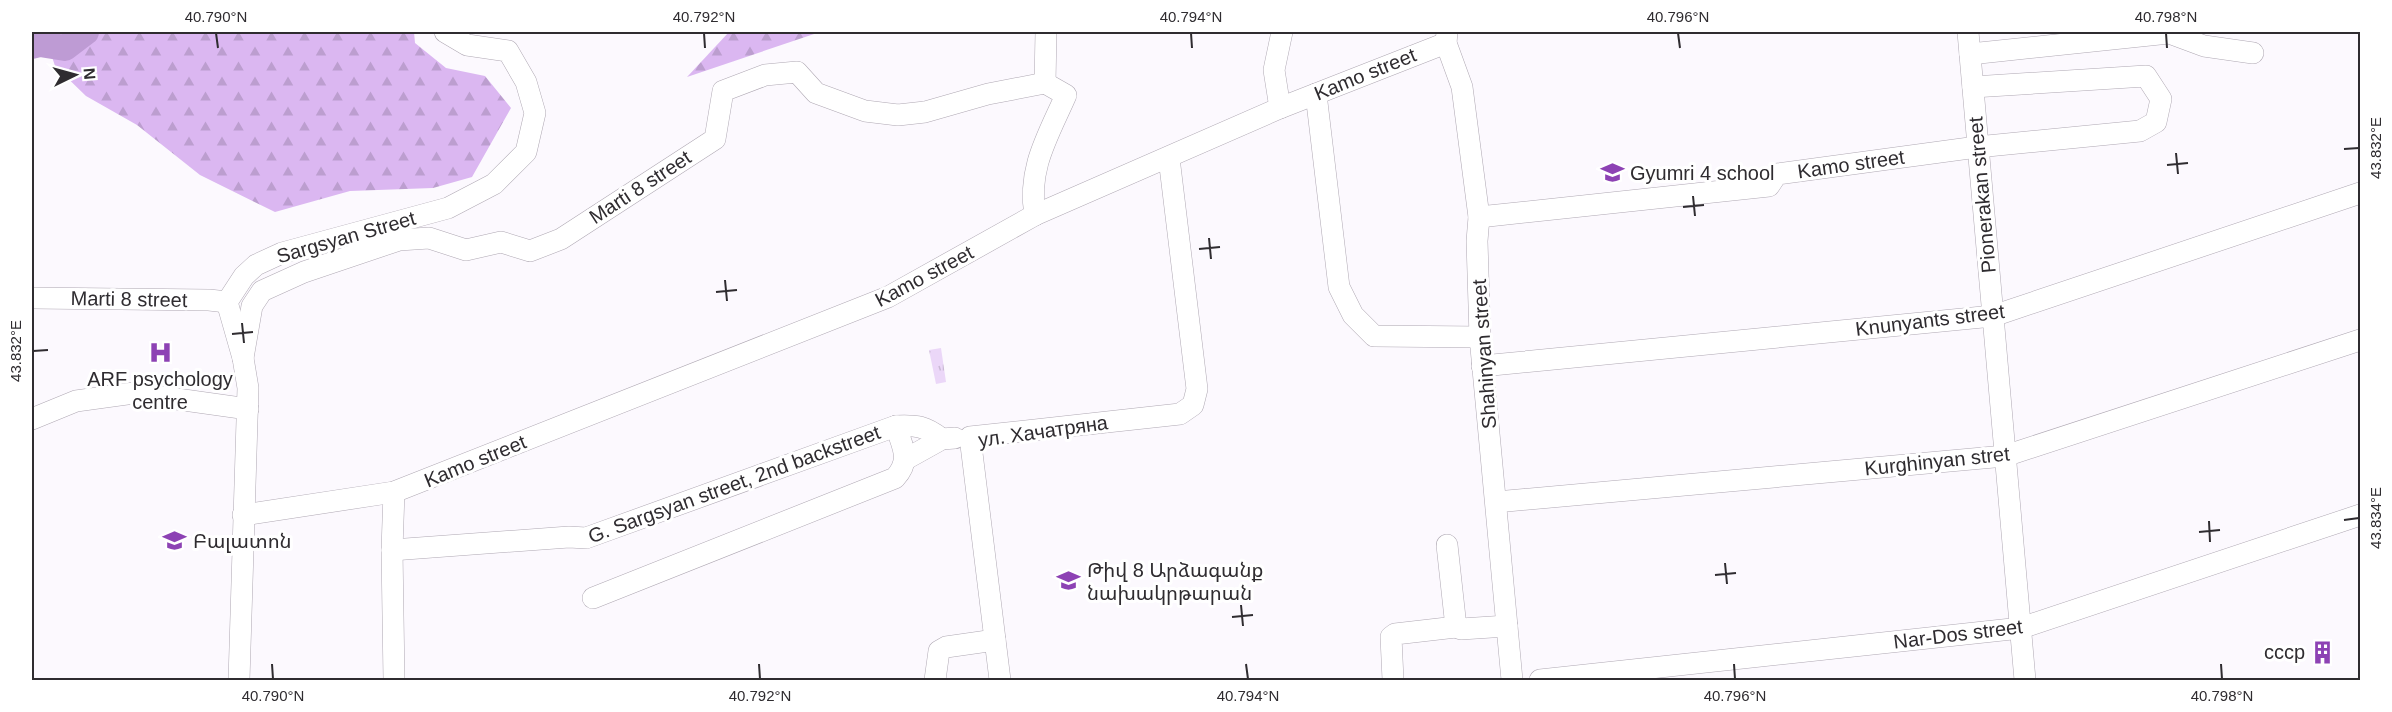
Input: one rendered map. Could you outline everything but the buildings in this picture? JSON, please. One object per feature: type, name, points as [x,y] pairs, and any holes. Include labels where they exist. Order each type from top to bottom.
[{"type":"street","name":"Sargsyan Street","points":[[227,302],[244,276],[256,265],[282,253],[448,208],[494,184],[526,152],[535,113],[526,82],[508,51],[467,45],[445,32]]},
{"type":"street","points":[[1035,216],[1032,182],[1037,159],[1066,95],[1045,83],[1046,32]]},
{"type":"street","points":[[1280,108],[1274,70],[1282,32]]},
{"type":"street","name":"Pionerakan street","points":[[1968,32],[2025,681]]},
{"type":"street","points":[[1970,54],[2169,33],[2204,46],[2253,53]]},
{"type":"street","name":"Kamo street","points":[[243,515],[394,492],[888,297],[1035,216],[1447,37]]},
{"type":"street","name":"Shahinyan street","points":[[1447,37],[1462,87],[1479,217],[1477,242],[1482,366],[1512,681]]},
{"type":"street","name":"Marti 8 street","points":[[243,358],[252,306],[262,291],[304,272],[399,240],[429,238],[466,250],[501,242],[530,251],[561,239],[715,139],[723,91],[765,75],[796,72],[816,93],[865,111],[898,115],[925,112],[988,94],[1045,83]]},
{"type":"street","points":[[1973,87],[2146,76],[2161,99],[2156,122],[2140,131],[1977,147]]},
{"type":"street","points":[[1316,94],[1339,287],[1353,315],[1374,336],[1480,337]]},
{"type":"street","name":"Kamo street","points":[[1479,217],[1769,186],[1777,174],[1977,147]]},
{"type":"street","name":"ул. Хачатряна","points":[[1000,681],[970,437],[1180,414],[1193,405],[1197,389],[1169,158]]},
{"type":"street","name":"Knunyants street","points":[[1482,366],[1993,316],[2361,193]]},
{"type":"street","name":"Marti 8 street","points":[[32,298],[227,302]]},
{"type":"street","points":[[227,302],[243,358],[248,388],[239,681]]},
{"type":"street","name":"Kurghinyan stret","points":[[1496,502],[2004,456],[2361,340]]},
{"type":"street","points":[[32,419],[76,401],[134,393],[248,409]]},
{"type":"street","points":[[593,598],[895,478],[903,469],[906,459],[896,426],[912,425],[927,428],[942,439]]},
{"type":"street","name":"G. Sargsyan street, 2nd backstreet","points":[[392,550],[569,537],[586,538],[896,426]]},
{"type":"street","points":[[906,459],[942,439],[970,437]]},
{"type":"street","points":[[394,492],[392,550],[394,681]]},
{"type":"street","name":"Nar-Dos street","points":[[1540,681],[2021,628],[2361,515]]},
{"type":"street","points":[[1447,545],[1456,627]]},
{"type":"street","points":[[1393,681],[1391,637],[1395,634],[1456,627],[1461,629],[1508,626]]},
{"type":"street","points":[[935,681],[939,651],[946,647],[995,640]]},
{"type":"green space","points":[[44,32],[414,32],[415,43],[446,68],[485,76],[511,108],[472,177],[433,188],[350,191],[275,212],[200,175],[137,125],[86,96],[55,66]]},
{"type":"green space","points":[[729,32],[820,32],[687,77]]},
{"type":"green space","points":[[941,348],[946,382],[936,384],[929,350]]},
{"type":"waterway","points":[[32,46],[40,44],[65,48],[86,32]]},
{"type":"place","name":"Gyumri 4 school","points":[[1612,173]]},
{"type":"place","name":"ARF psychology centre","points":[[160,352]]},
{"type":"place","name":"Բալատոն","points":[[175,541]]},
{"type":"place","name":"Թիվ 8 Արձագանք նախակրթարան","points":[[1069,581]]},
{"type":"place","name":"ссср","points":[[2323,652]]}]
